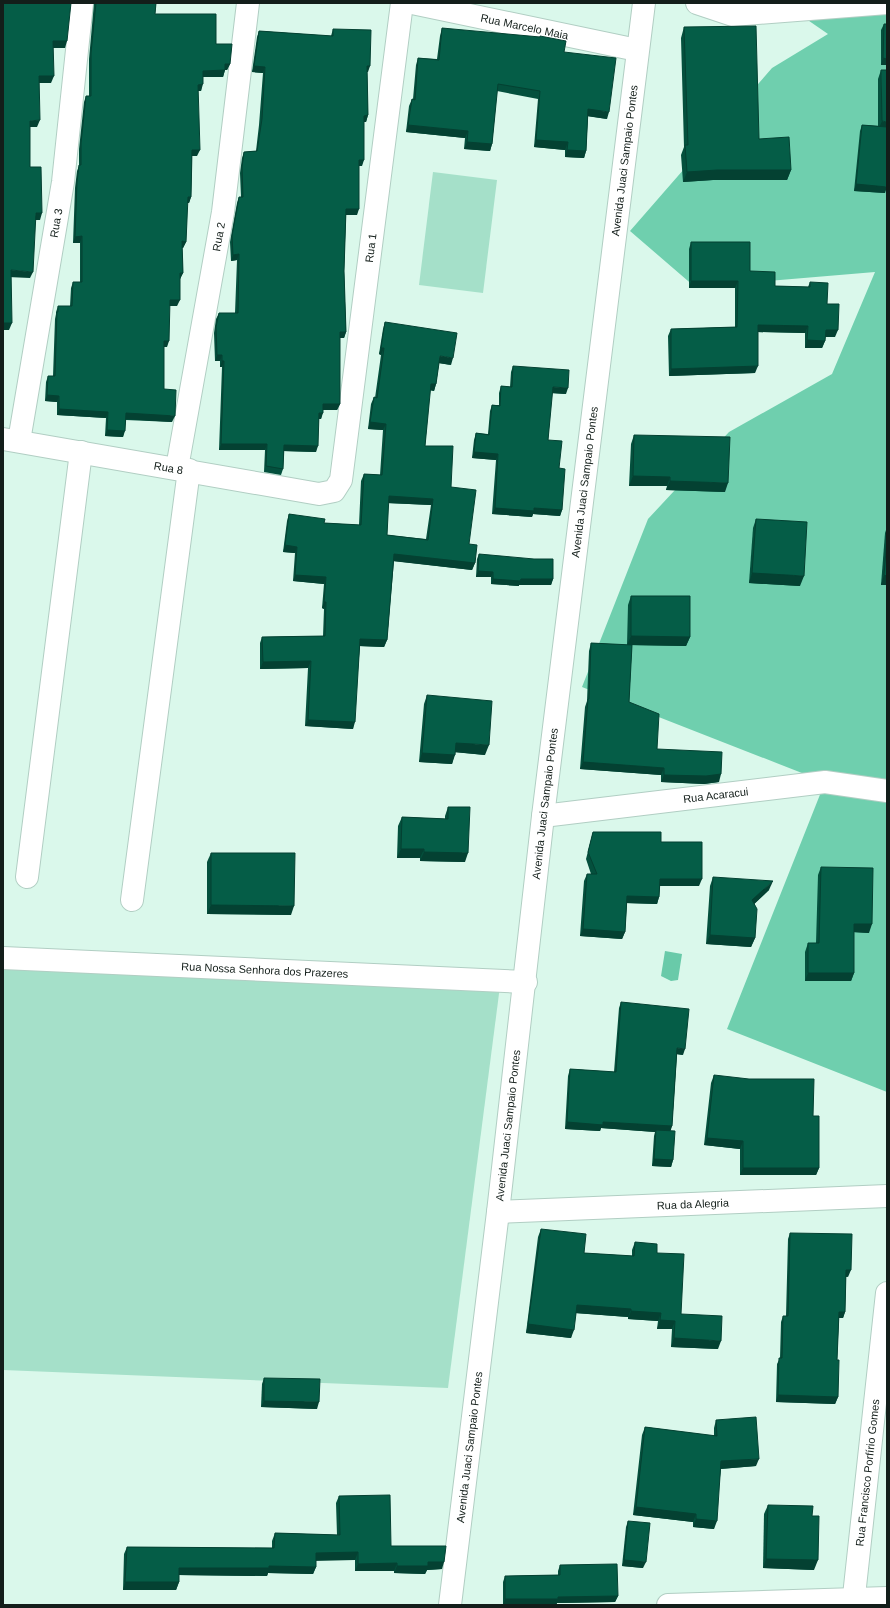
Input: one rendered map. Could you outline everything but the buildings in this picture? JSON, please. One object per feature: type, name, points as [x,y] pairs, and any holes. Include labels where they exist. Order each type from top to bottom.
[{"type":"street","name":"Rua 3","points":[[11,440],[63,182],[82,3]]},
{"type":"street","name":"Rua 2","points":[[132,900],[183,469],[223,212],[248,3]]},
{"type":"street","name":"Rua 1","points":[[334,491],[341,480],[402,3]]},
{"type":"street","name":"Rua Marcelo Maia","points":[[412,3],[638,50]]},
{"type":"street","name":"Avenida Juaci Sampaio Pontes","points":[[450,1605],[526,982],[544,816],[644,3]]},
{"type":"street","points":[[697,3],[733,15],[887,3]]},
{"type":"street","name":"Rua 8","points":[[11,440],[320,494],[334,491]]},
{"type":"street","points":[[27,877],[81,452]]},
{"type":"street","name":"Rua Acaracui","points":[[544,816],[825,782],[887,791]]},
{"type":"street","name":"Rua Nossa Senhora dos Prazeres","points":[[3,958],[526,982]]},
{"type":"street","name":"Rua da Alegria","points":[[498,1212],[887,1196]]},
{"type":"street","name":"Rua Francisco Porfírio Gomes","points":[[854,1602],[887,1293]]},
{"type":"street","points":[[668,1605],[854,1602],[887,1598]]},
{"type":"shaded area","points":[[783,3],[887,3],[887,1092],[727,1029],[825,782],[582,687],[648,519],[729,432],[832,374],[875,272],[695,287],[630,231],[772,68],[828,34]]},
{"type":"shaded area","points":[[433,172],[497,180],[483,293],[419,285]]},
{"type":"shaded area","points":[[665,951],[682,954],[678,980],[671,981],[661,976]]},
{"type":"shaded area","points":[[3,961],[500,986],[448,1388],[3,1370]]}]
